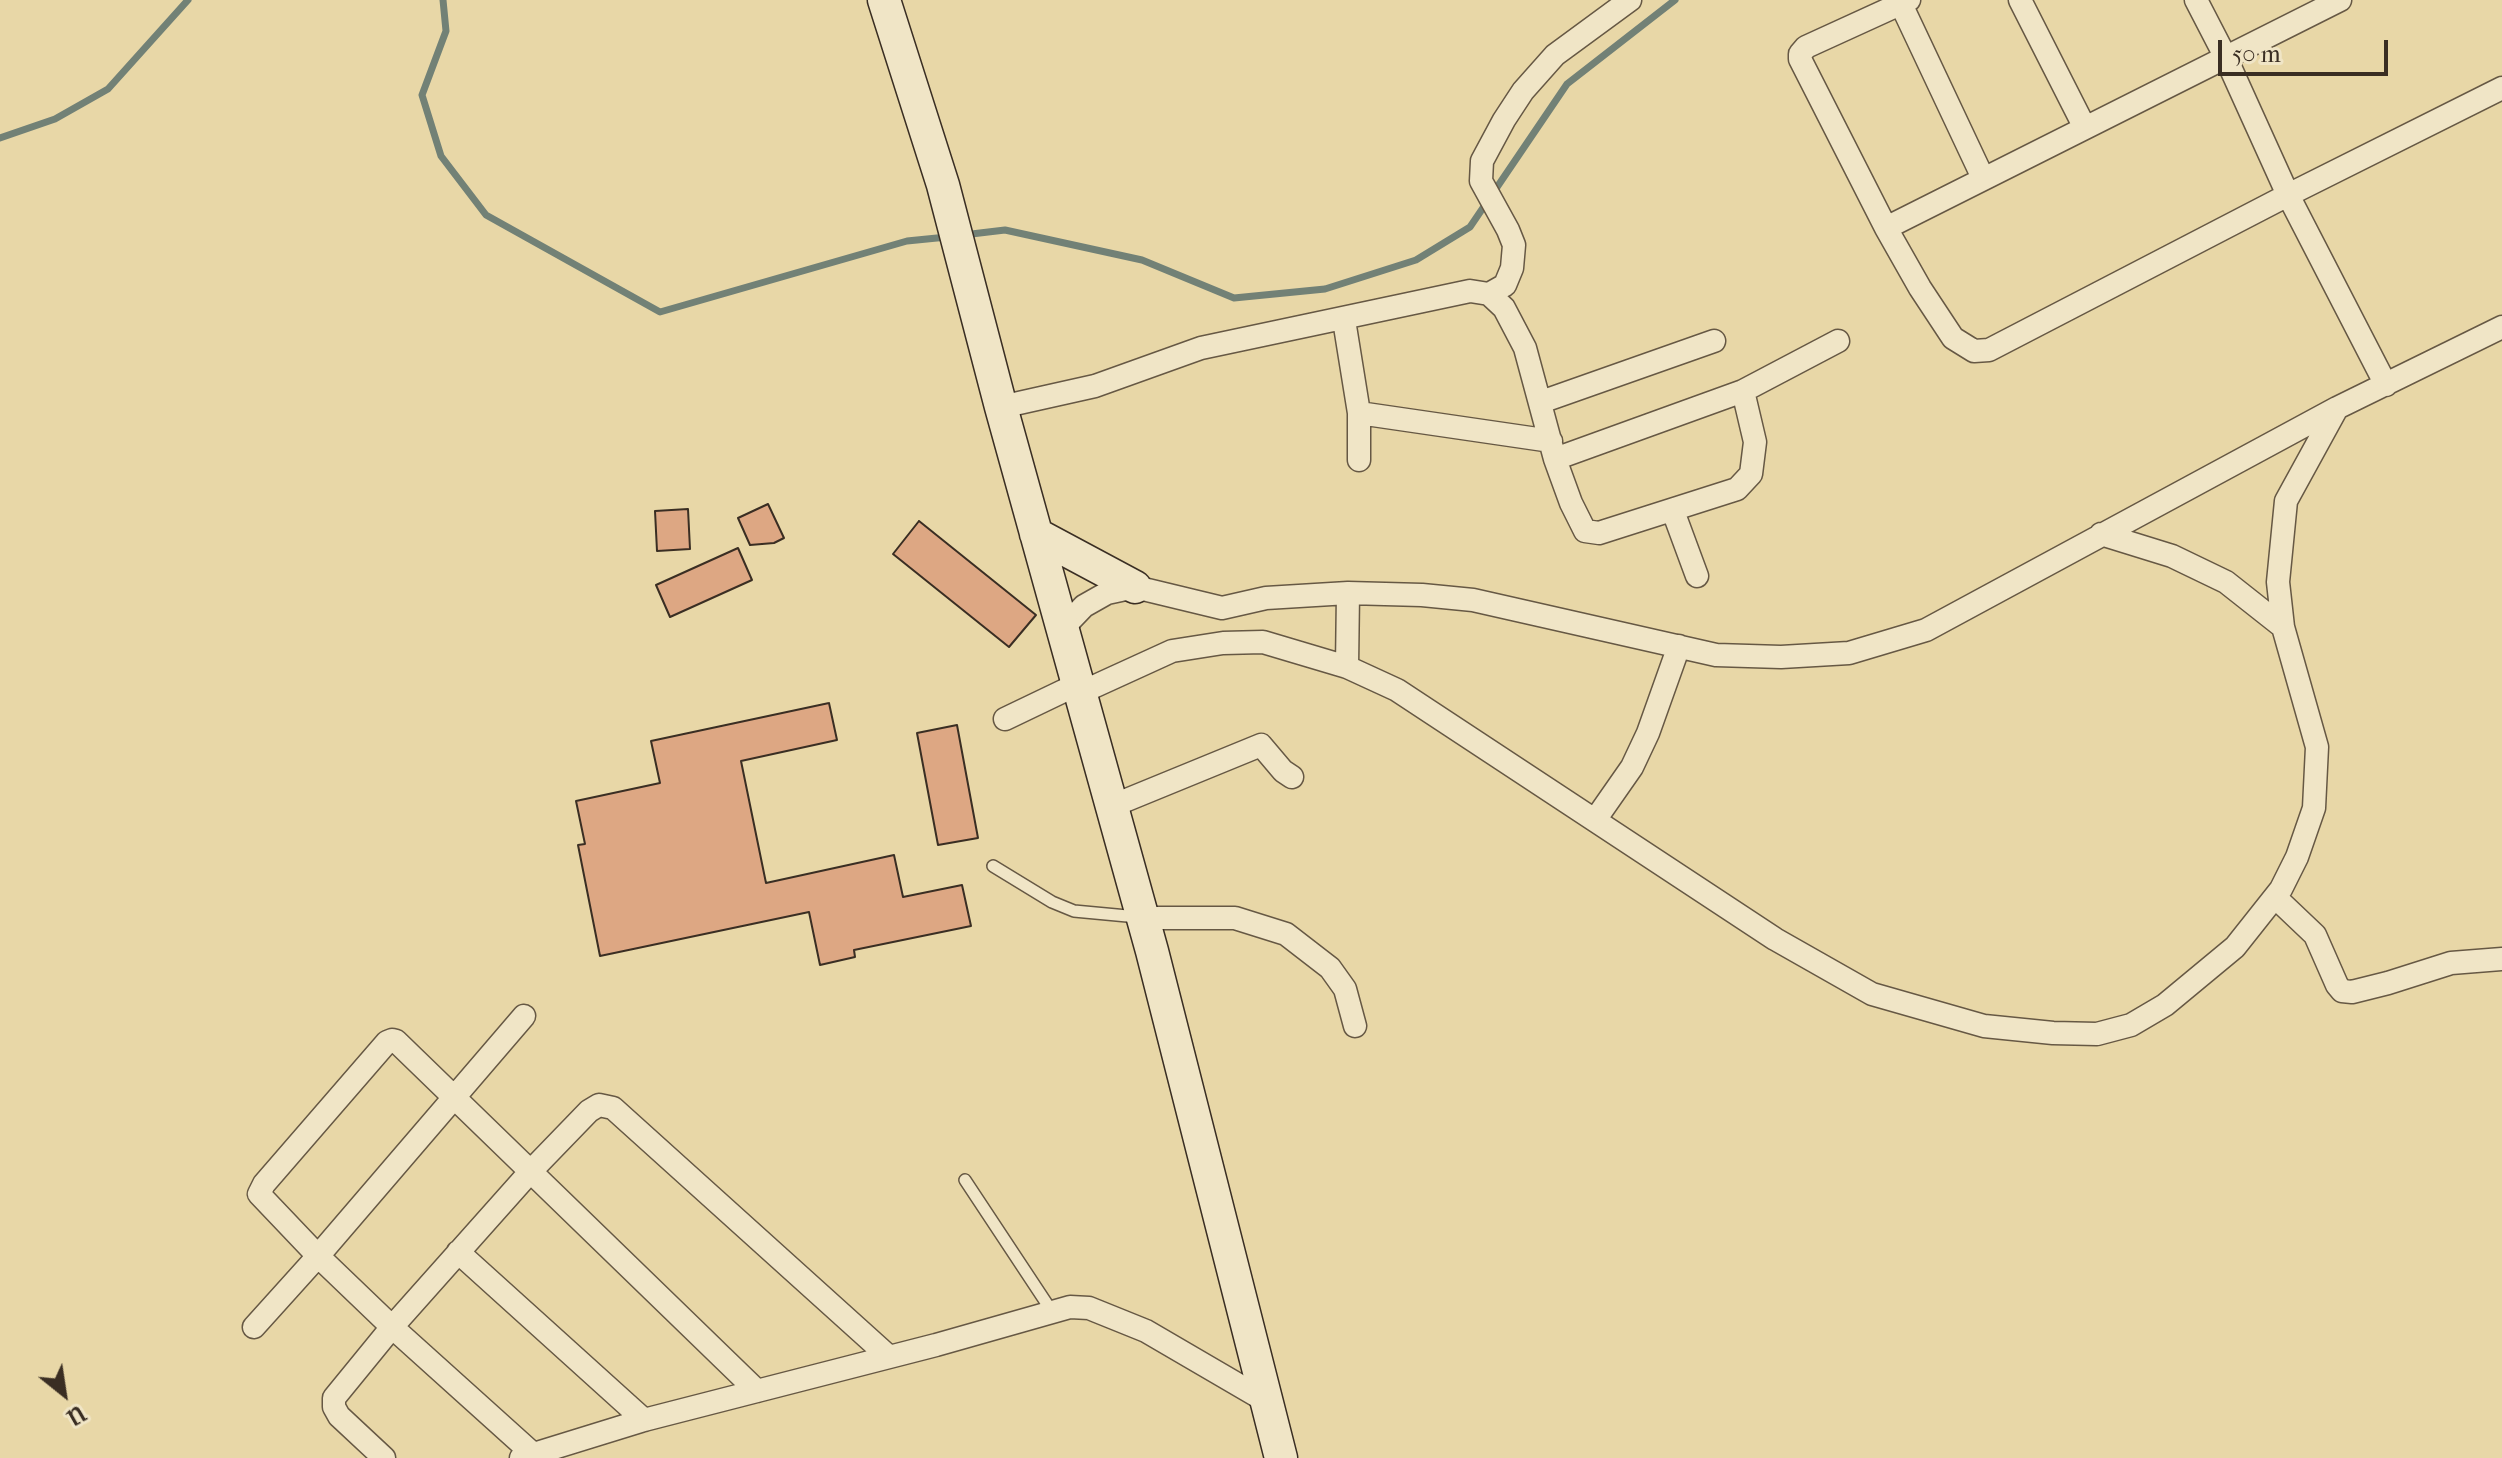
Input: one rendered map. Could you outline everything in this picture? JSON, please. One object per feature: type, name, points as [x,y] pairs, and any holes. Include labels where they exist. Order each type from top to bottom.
[{"type":"street","points":[[884,0],[943,185],[1061,630],[1143,918],[1281,1458]]},
{"type":"street","points":[[1489,294],[1505,285],[1512,268],[1514,245],[1481,181],[1482,161],[1523,91],[1555,55],[1630,0]]},
{"type":"street","points":[[2020,0],[2085,128]]},
{"type":"street","points":[[2196,0],[2288,195],[2386,385]]},
{"type":"street","points":[[1886,228],[2340,0]]},
{"type":"street","points":[[1983,178],[1905,2],[1806,47],[1800,54],[1802,64],[1886,228],[1953,338],[1974,351],[1989,350],[2502,88]]},
{"type":"street","points":[[1001,407],[1095,386],[1201,348],[1470,291],[1489,294],[1504,308],[1525,348],[1571,503],[1585,531],[1599,533],[1723,495],[1747,481],[1751,474],[1755,442],[1743,391]]},
{"type":"street","points":[[1344,320],[1359,413],[1359,460]]},
{"type":"street","points":[[1036,534],[1135,587],[1222,608],[1266,598],[1348,593],[1422,595],[1473,600],[1716,655],[1768,657],[1849,653],[1926,630],[2337,408],[2502,327]]},
{"type":"street","points":[[1541,402],[1714,341]]},
{"type":"street","points":[[1359,413],[1553,450],[1743,391],[1838,341]]},
{"type":"street","points":[[1005,719],[1172,651],[1223,643],[1263,642],[1347,667],[1397,690],[1775,939],[1872,994],[1984,1026],[2097,1034],[2131,1025],[2165,1005],[2235,947],[2275,897],[2297,857],[2314,808],[2317,747],[2283,627],[2278,582],[2286,501],[2337,408]]},
{"type":"street","points":[[1673,511],[1697,576]]},
{"type":"street","points":[[2101,534],[2172,556],[2226,582],[2283,627]]},
{"type":"street","points":[[1061,630],[1084,606],[1107,593],[1135,587]]},
{"type":"street","points":[[1347,667],[1348,593]]},
{"type":"street","points":[[1222,608],[1223,643]]},
{"type":"street","points":[[1595,820],[1632,767],[1648,733],[1679,646]]},
{"type":"street","points":[[1112,806],[1261,745],[1292,777]]},
{"type":"street","points":[[2275,897],[2315,935],[2342,991],[2352,992],[2388,983],[2451,963],[2502,959]]},
{"type":"street","points":[[1143,918],[1235,918],[1286,934],[1330,968],[1345,989],[1355,1026]]},
{"type":"street","points":[[254,1327],[524,1016]]},
{"type":"street","points":[[757,1391],[396,1041],[387,1042],[259,1189],[260,1196],[318,1256],[527,1456],[644,1420],[757,1391],[888,1356],[936,1345],[1070,1307],[1089,1308],[1146,1331],[1266,1401]]},
{"type":"street","points":[[384,1458],[339,1416],[333,1403],[342,1386],[530,1172],[589,1111],[599,1105],[613,1108],[888,1356]]},
{"type":"street","points":[[458,1252],[644,1420]]},
{"type":"lane","points":[[993,866],[1052,902],[1074,911],[1143,918]]},
{"type":"lane","points":[[965,1180],[1051,1310]]},
{"type":"building","points":[[768,504],[784,538],[774,543],[750,545],[738,518]]},
{"type":"building","points":[[688,509],[690,549],[657,551],[655,511]]},
{"type":"building","points":[[919,521],[1036,615],[1009,647],[893,554]]},
{"type":"building","points":[[738,548],[752,580],[670,617],[656,585]]},
{"type":"building","points":[[829,703],[837,740],[741,761],[766,883],[894,855],[903,897],[962,885],[971,926],[854,950],[855,957],[820,965],[809,912],[600,956],[578,845],[585,844],[576,801],[660,783],[651,741]]},
{"type":"building","points":[[957,725],[978,838],[938,845],[917,733]]},
{"type":"waterway","points":[[0,138],[55,119],[108,89],[188,0]]},
{"type":"waterway","points":[[443,0],[446,31],[422,95],[441,156],[486,215],[660,312],[907,241],[947,237]]},
{"type":"waterway","points":[[963,235],[1005,230],[1142,260],[1234,298],[1325,289],[1416,260],[1470,227],[1567,84],[1675,0]]}]
